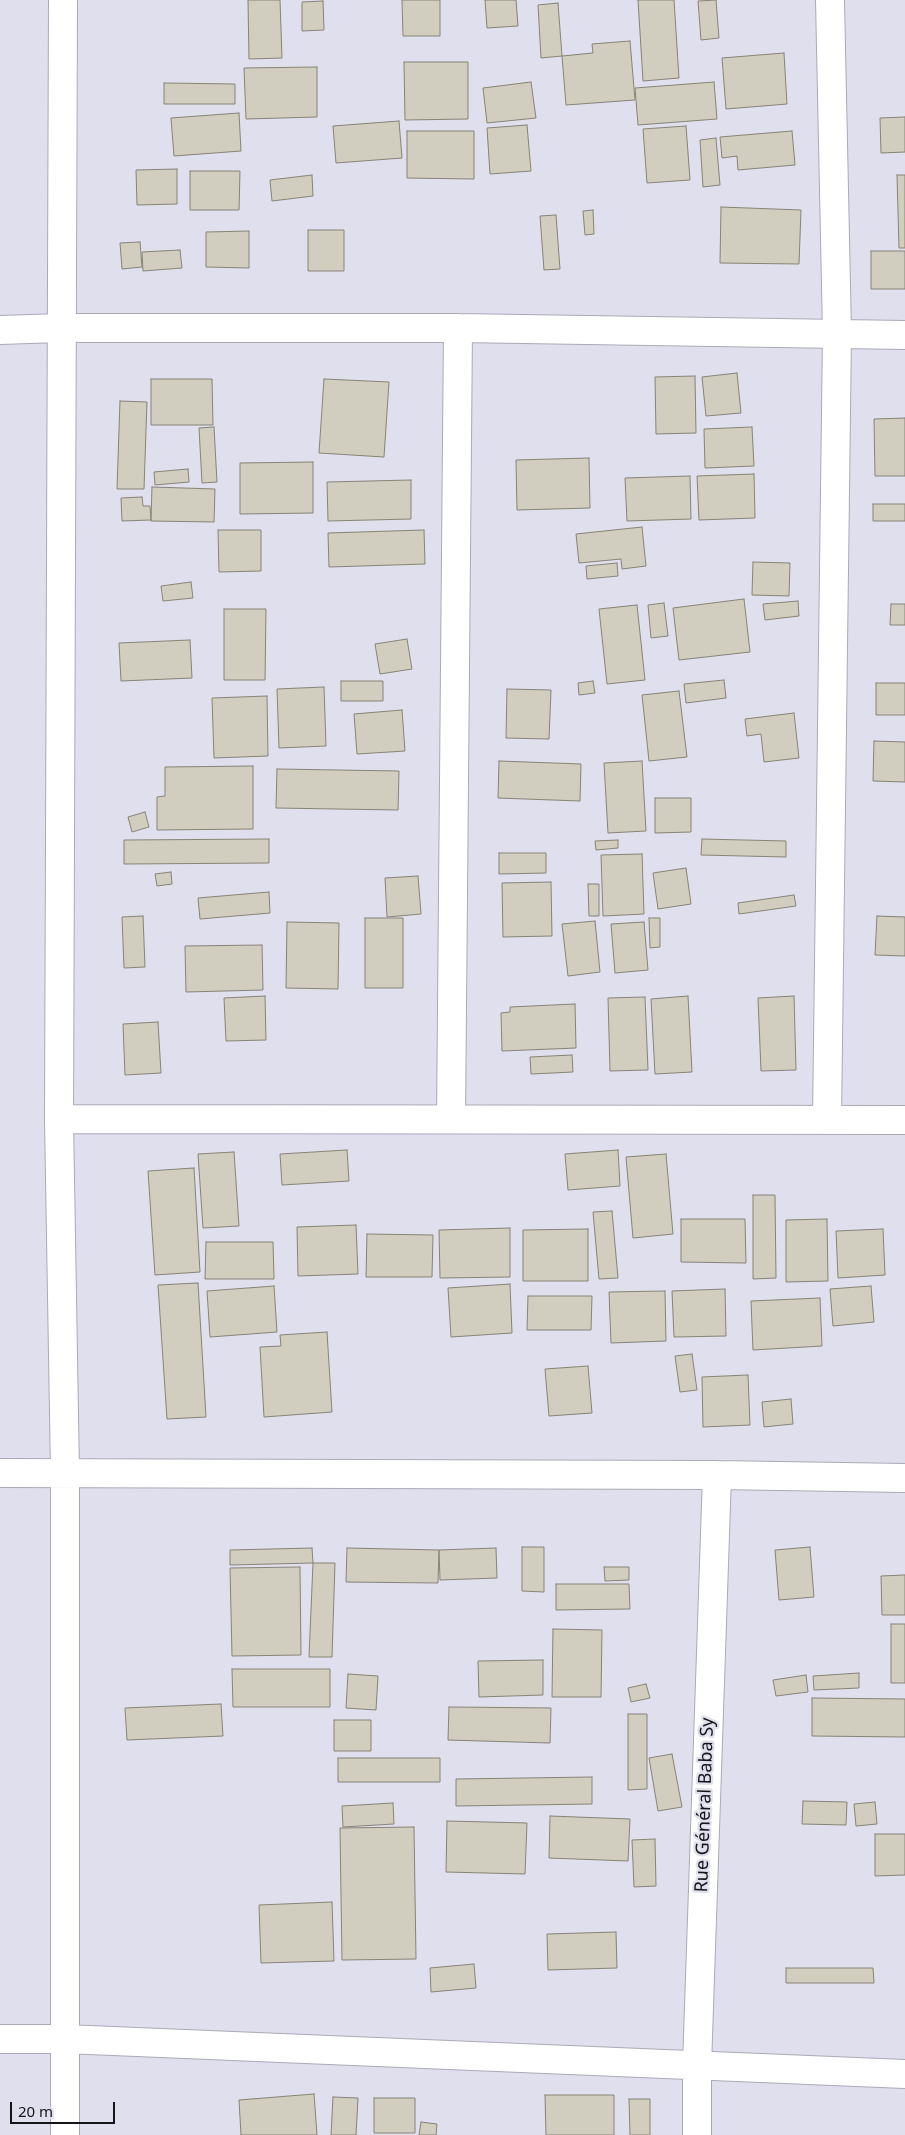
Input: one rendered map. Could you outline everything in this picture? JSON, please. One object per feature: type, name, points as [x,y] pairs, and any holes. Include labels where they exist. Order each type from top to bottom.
[{"type":"street","points":[[63,0],[60,328],[59,1119],[65,1473],[65,2135]]},
{"type":"street","points":[[827,1120],[837,333],[830,0]]},
{"type":"street","points":[[0,330],[60,328],[458,328],[837,333],[905,336]]},
{"type":"street","points":[[450,1119],[458,328]]},
{"type":"street","points":[[59,1119],[905,1120]]},
{"type":"street","points":[[0,1473],[716,1474],[905,1478]]},
{"type":"street","name":"Rue Général Baba Sy","points":[[697,2135],[697,2066],[716,1474]]},
{"type":"street","points":[[0,2039],[65,2039],[905,2074]]},
{"type":"building","points":[[248,0],[280,0],[282,58],[249,59]]},
{"type":"building","points":[[402,0],[440,0],[440,36],[403,36]]},
{"type":"building","points":[[485,0],[516,0],[518,26],[487,28]]},
{"type":"building","points":[[638,0],[674,0],[679,78],[643,81]]},
{"type":"building","points":[[716,0],[719,38],[701,40],[698,1]]},
{"type":"building","points":[[323,1],[324,30],[302,31],[302,2]]},
{"type":"building","points":[[558,3],[562,56],[541,58],[538,5]]},
{"type":"building","points":[[630,41],[635,100],[566,105],[562,56],[593,53],[592,44]]},
{"type":"building","points":[[784,53],[787,104],[726,109],[722,58]]},
{"type":"building","points":[[404,62],[468,62],[468,119],[405,120]]},
{"type":"building","points":[[317,67],[317,117],[246,119],[244,68]]},
{"type":"building","points":[[531,82],[536,118],[487,123],[483,88]]},
{"type":"building","points":[[714,82],[717,119],[638,125],[635,88]]},
{"type":"building","points":[[164,83],[235,84],[235,104],[164,104]]},
{"type":"building","points":[[239,113],[241,151],[174,156],[171,118]]},
{"type":"building","points":[[905,117],[905,152],[881,153],[880,118]]},
{"type":"building","points":[[399,121],[402,158],[336,163],[333,126]]},
{"type":"building","points":[[527,125],[531,171],[490,174],[487,128]]},
{"type":"building","points":[[686,126],[690,180],[647,183],[643,129]]},
{"type":"building","points":[[407,131],[474,131],[474,179],[407,178]]},
{"type":"building","points":[[792,131],[795,165],[738,170],[737,156],[722,158],[720,137]]},
{"type":"building","points":[[716,138],[720,185],[703,187],[700,140]]},
{"type":"building","points":[[177,169],[177,204],[137,205],[136,170]]},
{"type":"building","points":[[190,171],[240,171],[239,210],[190,210]]},
{"type":"building","points":[[312,175],[313,196],[272,201],[270,180]]},
{"type":"building","points":[[897,175],[905,175],[905,248],[899,248]]},
{"type":"building","points":[[721,207],[801,210],[799,264],[720,263]]},
{"type":"building","points":[[593,210],[594,234],[585,235],[583,211]]},
{"type":"building","points":[[556,215],[560,269],[544,270],[540,216]]},
{"type":"building","points":[[308,230],[344,230],[344,271],[308,271]]},
{"type":"building","points":[[249,231],[249,268],[206,267],[206,232]]},
{"type":"building","points":[[140,242],[142,267],[122,269],[120,243]]},
{"type":"building","points":[[180,250],[182,268],[143,271],[142,252]]},
{"type":"building","points":[[871,251],[905,251],[905,289],[871,289]]},
{"type":"building","points":[[737,373],[741,413],[706,416],[702,377]]},
{"type":"building","points":[[695,376],[696,433],[656,434],[655,377]]},
{"type":"building","points":[[151,379],[212,379],[213,425],[151,425]]},
{"type":"building","points":[[324,379],[389,382],[384,457],[319,453]]},
{"type":"building","points":[[120,401],[147,402],[144,489],[117,489]]},
{"type":"building","points":[[905,418],[905,476],[875,476],[874,419]]},
{"type":"building","points":[[214,427],[217,482],[202,483],[199,428]]},
{"type":"building","points":[[752,427],[754,466],[705,468],[704,429]]},
{"type":"building","points":[[589,458],[590,508],[517,510],[516,460]]},
{"type":"building","points":[[313,462],[313,513],[240,514],[240,463]]},
{"type":"building","points":[[188,469],[189,482],[155,485],[154,472]]},
{"type":"building","points":[[754,474],[755,518],[699,520],[697,476]]},
{"type":"building","points":[[690,476],[691,519],[627,521],[625,478]]},
{"type":"building","points":[[411,480],[411,519],[328,521],[327,482]]},
{"type":"building","points":[[152,487],[215,489],[214,522],[151,521]]},
{"type":"building","points":[[142,497],[143,506],[150,506],[151,520],[122,521],[121,498]]},
{"type":"building","points":[[873,504],[905,504],[905,521],[873,521]]},
{"type":"building","points":[[642,527],[646,566],[622,569],[621,559],[579,563],[576,534]]},
{"type":"building","points":[[218,530],[261,530],[261,571],[219,572]]},
{"type":"building","points":[[424,530],[425,564],[329,567],[328,533]]},
{"type":"building","points":[[753,562],[790,563],[789,596],[752,595]]},
{"type":"building","points":[[617,563],[618,576],[587,579],[586,566]]},
{"type":"building","points":[[191,582],[193,598],[163,601],[161,586]]},
{"type":"building","points":[[744,599],[750,652],[679,660],[673,608]]},
{"type":"building","points":[[798,601],[799,616],[765,620],[763,604]]},
{"type":"building","points":[[664,603],[668,636],[651,638],[648,605]]},
{"type":"building","points":[[891,604],[905,604],[905,625],[890,625]]},
{"type":"building","points":[[637,605],[645,680],[607,684],[599,609]]},
{"type":"building","points":[[224,609],[266,609],[265,680],[224,680]]},
{"type":"building","points":[[407,639],[412,669],[380,674],[375,644]]},
{"type":"building","points":[[190,640],[192,678],[121,681],[119,643]]},
{"type":"building","points":[[724,680],[726,698],[686,703],[684,684]]},
{"type":"building","points":[[341,681],[383,681],[383,701],[341,701]]},
{"type":"building","points":[[593,681],[595,693],[579,695],[578,683]]},
{"type":"building","points":[[876,683],[905,683],[905,715],[876,715]]},
{"type":"building","points":[[324,687],[326,746],[279,748],[277,689]]},
{"type":"building","points":[[507,689],[551,690],[549,739],[506,738]]},
{"type":"building","points":[[679,691],[687,757],[649,761],[642,695]]},
{"type":"building","points":[[267,696],[268,756],[214,758],[212,698]]},
{"type":"building","points":[[402,710],[405,751],[357,754],[354,714]]},
{"type":"building","points":[[794,713],[799,758],[764,762],[761,734],[747,736],[745,719]]},
{"type":"building","points":[[874,741],[905,742],[905,782],[873,781]]},
{"type":"building","points":[[499,761],[581,764],[580,801],[498,798]]},
{"type":"building","points":[[642,761],[646,831],[608,833],[604,763]]},
{"type":"building","points":[[253,766],[253,829],[157,830],[157,797],[165,796],[165,767]]},
{"type":"building","points":[[277,769],[399,771],[398,810],[276,808]]},
{"type":"building","points":[[655,798],[691,798],[691,832],[655,833]]},
{"type":"building","points":[[145,812],[149,827],[132,832],[128,817]]},
{"type":"building","points":[[269,839],[269,863],[124,864],[124,840]]},
{"type":"building","points":[[702,839],[786,841],[786,857],[701,855]]},
{"type":"building","points":[[618,840],[618,848],[596,850],[595,841]]},
{"type":"building","points":[[499,853],[546,853],[546,873],[499,874]]},
{"type":"building","points":[[642,854],[644,914],[603,916],[601,855]]},
{"type":"building","points":[[686,868],[691,904],[658,909],[653,873]]},
{"type":"building","points":[[171,872],[172,884],[157,886],[155,874]]},
{"type":"building","points":[[418,876],[421,914],[387,917],[385,878]]},
{"type":"building","points":[[551,882],[552,936],[503,937],[502,883]]},
{"type":"building","points":[[588,884],[599,884],[599,916],[589,916]]},
{"type":"building","points":[[269,892],[270,913],[200,919],[198,898]]},
{"type":"building","points":[[794,895],[796,906],[739,914],[738,903]]},
{"type":"building","points":[[143,916],[145,967],[124,968],[122,917]]},
{"type":"building","points":[[877,916],[905,917],[905,956],[875,955]]},
{"type":"building","points":[[365,918],[403,918],[403,988],[365,988]]},
{"type":"building","points":[[649,918],[660,918],[660,947],[650,948]]},
{"type":"building","points":[[595,921],[600,972],[568,976],[562,924]]},
{"type":"building","points":[[287,922],[339,923],[338,989],[286,988]]},
{"type":"building","points":[[644,922],[648,970],[615,973],[611,924]]},
{"type":"building","points":[[262,945],[263,990],[186,992],[185,946]]},
{"type":"building","points":[[265,996],[266,1040],[226,1041],[224,998]]},
{"type":"building","points":[[688,996],[692,1072],[655,1074],[651,999]]},
{"type":"building","points":[[794,996],[796,1070],[761,1071],[758,998]]},
{"type":"building","points":[[645,997],[648,1070],[610,1071],[608,998]]},
{"type":"building","points":[[575,1004],[576,1048],[502,1051],[501,1013],[510,1012],[510,1007]]},
{"type":"building","points":[[158,1022],[161,1073],[125,1075],[123,1024]]},
{"type":"building","points":[[572,1055],[573,1072],[531,1074],[530,1057]]},
{"type":"building","points":[[347,1150],[349,1181],[282,1185],[280,1154]]},
{"type":"building","points":[[618,1150],[620,1186],[568,1190],[565,1154]]},
{"type":"building","points":[[234,1152],[239,1226],[203,1228],[198,1154]]},
{"type":"building","points":[[666,1154],[673,1234],[633,1238],[626,1157]]},
{"type":"building","points":[[194,1168],[200,1272],[155,1275],[148,1171]]},
{"type":"building","points":[[753,1195],[775,1195],[776,1278],[753,1279]]},
{"type":"building","points":[[612,1211],[618,1278],[599,1279],[593,1212]]},
{"type":"building","points":[[681,1219],[745,1219],[746,1263],[681,1262]]},
{"type":"building","points":[[827,1219],[828,1281],[786,1282],[786,1220]]},
{"type":"building","points":[[356,1225],[358,1274],[298,1276],[297,1227]]},
{"type":"building","points":[[510,1228],[510,1277],[440,1278],[439,1230]]},
{"type":"building","points":[[588,1229],[588,1281],[523,1281],[523,1230]]},
{"type":"building","points":[[883,1229],[885,1275],[838,1278],[836,1231]]},
{"type":"building","points":[[367,1234],[433,1235],[432,1277],[366,1277]]},
{"type":"building","points":[[206,1242],[273,1242],[274,1279],[205,1279]]},
{"type":"building","points":[[198,1283],[206,1417],[167,1419],[158,1285]]},
{"type":"building","points":[[510,1284],[512,1333],[451,1337],[448,1288]]},
{"type":"building","points":[[274,1286],[277,1332],[210,1337],[207,1291]]},
{"type":"building","points":[[871,1286],[874,1322],[833,1326],[830,1289]]},
{"type":"building","points":[[725,1289],[726,1336],[674,1337],[672,1291]]},
{"type":"building","points":[[665,1291],[666,1341],[611,1343],[609,1292]]},
{"type":"building","points":[[528,1296],[592,1296],[591,1330],[527,1330]]},
{"type":"building","points":[[820,1298],[822,1346],[753,1350],[751,1301]]},
{"type":"building","points":[[327,1332],[332,1412],[264,1417],[260,1347],[281,1346],[280,1335]]},
{"type":"building","points":[[692,1354],[697,1390],[680,1392],[675,1356]]},
{"type":"building","points":[[588,1366],[592,1413],[549,1416],[545,1369]]},
{"type":"building","points":[[748,1375],[750,1425],[703,1427],[702,1377]]},
{"type":"building","points":[[791,1399],[793,1424],[764,1427],[762,1402]]},
{"type":"building","points":[[522,1547],[544,1547],[544,1592],[522,1591]]},
{"type":"building","points":[[810,1547],[814,1597],[779,1600],[775,1550]]},
{"type":"building","points":[[312,1548],[313,1563],[230,1565],[230,1550]]},
{"type":"building","points":[[347,1548],[439,1550],[438,1583],[346,1582]]},
{"type":"building","points":[[496,1548],[497,1578],[440,1580],[439,1550]]},
{"type":"building","points":[[313,1563],[335,1563],[332,1657],[309,1657]]},
{"type":"building","points":[[300,1567],[301,1655],[232,1656],[230,1568]]},
{"type":"building","points":[[604,1567],[629,1567],[629,1580],[605,1581]]},
{"type":"building","points":[[905,1575],[905,1615],[882,1615],[881,1576]]},
{"type":"building","points":[[556,1584],[629,1584],[630,1609],[556,1610]]},
{"type":"building","points":[[891,1624],[905,1624],[905,1683],[891,1683]]},
{"type":"building","points":[[553,1629],[602,1630],[601,1697],[552,1697]]},
{"type":"building","points":[[543,1660],[543,1695],[479,1697],[478,1661]]},
{"type":"building","points":[[232,1669],[330,1669],[330,1707],[233,1707]]},
{"type":"building","points":[[859,1673],[859,1688],[814,1690],[813,1676]]},
{"type":"building","points":[[348,1674],[378,1676],[376,1710],[346,1708]]},
{"type":"building","points":[[806,1675],[808,1692],[776,1696],[773,1680]]},
{"type":"building","points":[[646,1684],[650,1698],[631,1702],[628,1688]]},
{"type":"building","points":[[812,1698],[905,1699],[905,1737],[812,1736]]},
{"type":"building","points":[[221,1704],[223,1736],[127,1740],[125,1708]]},
{"type":"building","points":[[449,1707],[551,1708],[550,1743],[448,1740]]},
{"type":"building","points":[[628,1714],[647,1714],[647,1789],[628,1790]]},
{"type":"building","points":[[334,1720],[371,1720],[371,1751],[334,1751]]},
{"type":"building","points":[[672,1754],[682,1807],[658,1811],[649,1758]]},
{"type":"building","points":[[338,1758],[440,1758],[440,1782],[338,1782]]},
{"type":"building","points":[[592,1777],[592,1804],[456,1806],[456,1779]]},
{"type":"building","points":[[803,1801],[847,1802],[846,1825],[802,1824]]},
{"type":"building","points":[[875,1802],[877,1824],[856,1826],[854,1804]]},
{"type":"building","points":[[393,1803],[394,1824],[343,1827],[342,1806]]},
{"type":"building","points":[[550,1816],[630,1819],[628,1861],[549,1858]]},
{"type":"building","points":[[447,1821],[527,1823],[525,1874],[446,1872]]},
{"type":"building","points":[[414,1827],[416,1959],[342,1960],[340,1828]]},
{"type":"building","points":[[875,1834],[905,1834],[905,1875],[875,1876]]},
{"type":"building","points":[[655,1839],[656,1886],[634,1887],[632,1840]]},
{"type":"building","points":[[332,1902],[334,1961],[261,1963],[259,1905]]},
{"type":"building","points":[[616,1932],[617,1968],[548,1970],[547,1934]]},
{"type":"building","points":[[474,1964],[476,1988],[431,1992],[430,1968]]},
{"type":"building","points":[[786,1968],[873,1968],[874,1983],[786,1983]]},
{"type":"building","points":[[314,2094],[317,2135],[241,2135],[239,2100]]},
{"type":"building","points":[[545,2095],[614,2095],[614,2135],[546,2135]]},
{"type":"building","points":[[333,2097],[358,2098],[356,2135],[331,2135]]},
{"type":"building","points":[[374,2098],[415,2098],[415,2133],[374,2133]]},
{"type":"building","points":[[629,2099],[650,2099],[650,2135],[630,2135]]},
{"type":"building","points":[[421,2122],[437,2124],[436,2135],[419,2135]]}]
